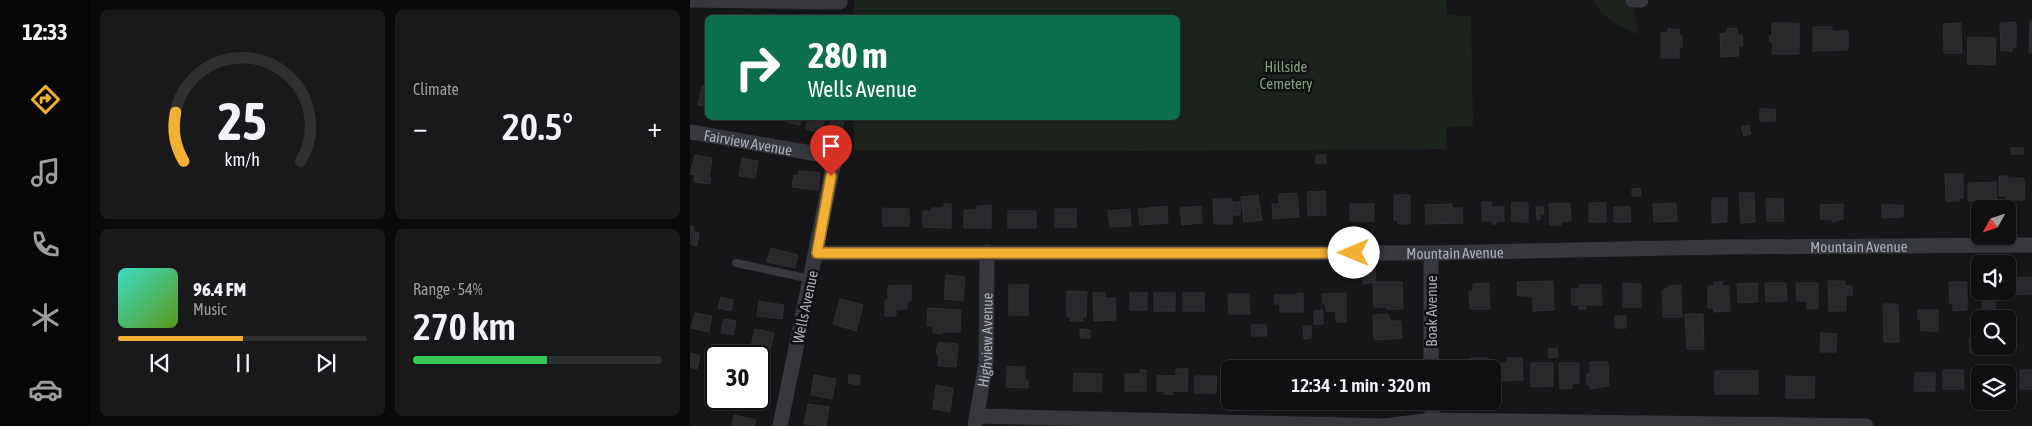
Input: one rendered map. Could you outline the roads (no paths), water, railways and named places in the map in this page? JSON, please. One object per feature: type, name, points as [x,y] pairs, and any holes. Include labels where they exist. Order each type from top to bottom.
[{"type":"street","points":[[690,0],[840,2]]},
{"type":"street","points":[[1633,0],[1641,0]]},
{"type":"street","name":"Fairview Avenue","points":[[690,132],[835,157]]},
{"type":"street","name":"Wells Avenue","points":[[780,426],[817,253],[835,157]]},
{"type":"street","name":"Mountain Avenue","points":[[817,253],[1431,253],[2032,245]]},
{"type":"street","name":"Highview Avenue","points":[[976,421],[986,363],[987,252]]},
{"type":"street","name":"Boak Avenue","points":[[1431,253],[1432,360]]},
{"type":"street","points":[[1432,410],[1432,420]]},
{"type":"street","points":[[976,421],[1385,426],[1432,420],[1510,423],[1866,426]]},
{"type":"lane","points":[[736,263],[811,279]]},
{"type":"park label","name":"Hillside Cemetery","points":[[1286,74]]}]
